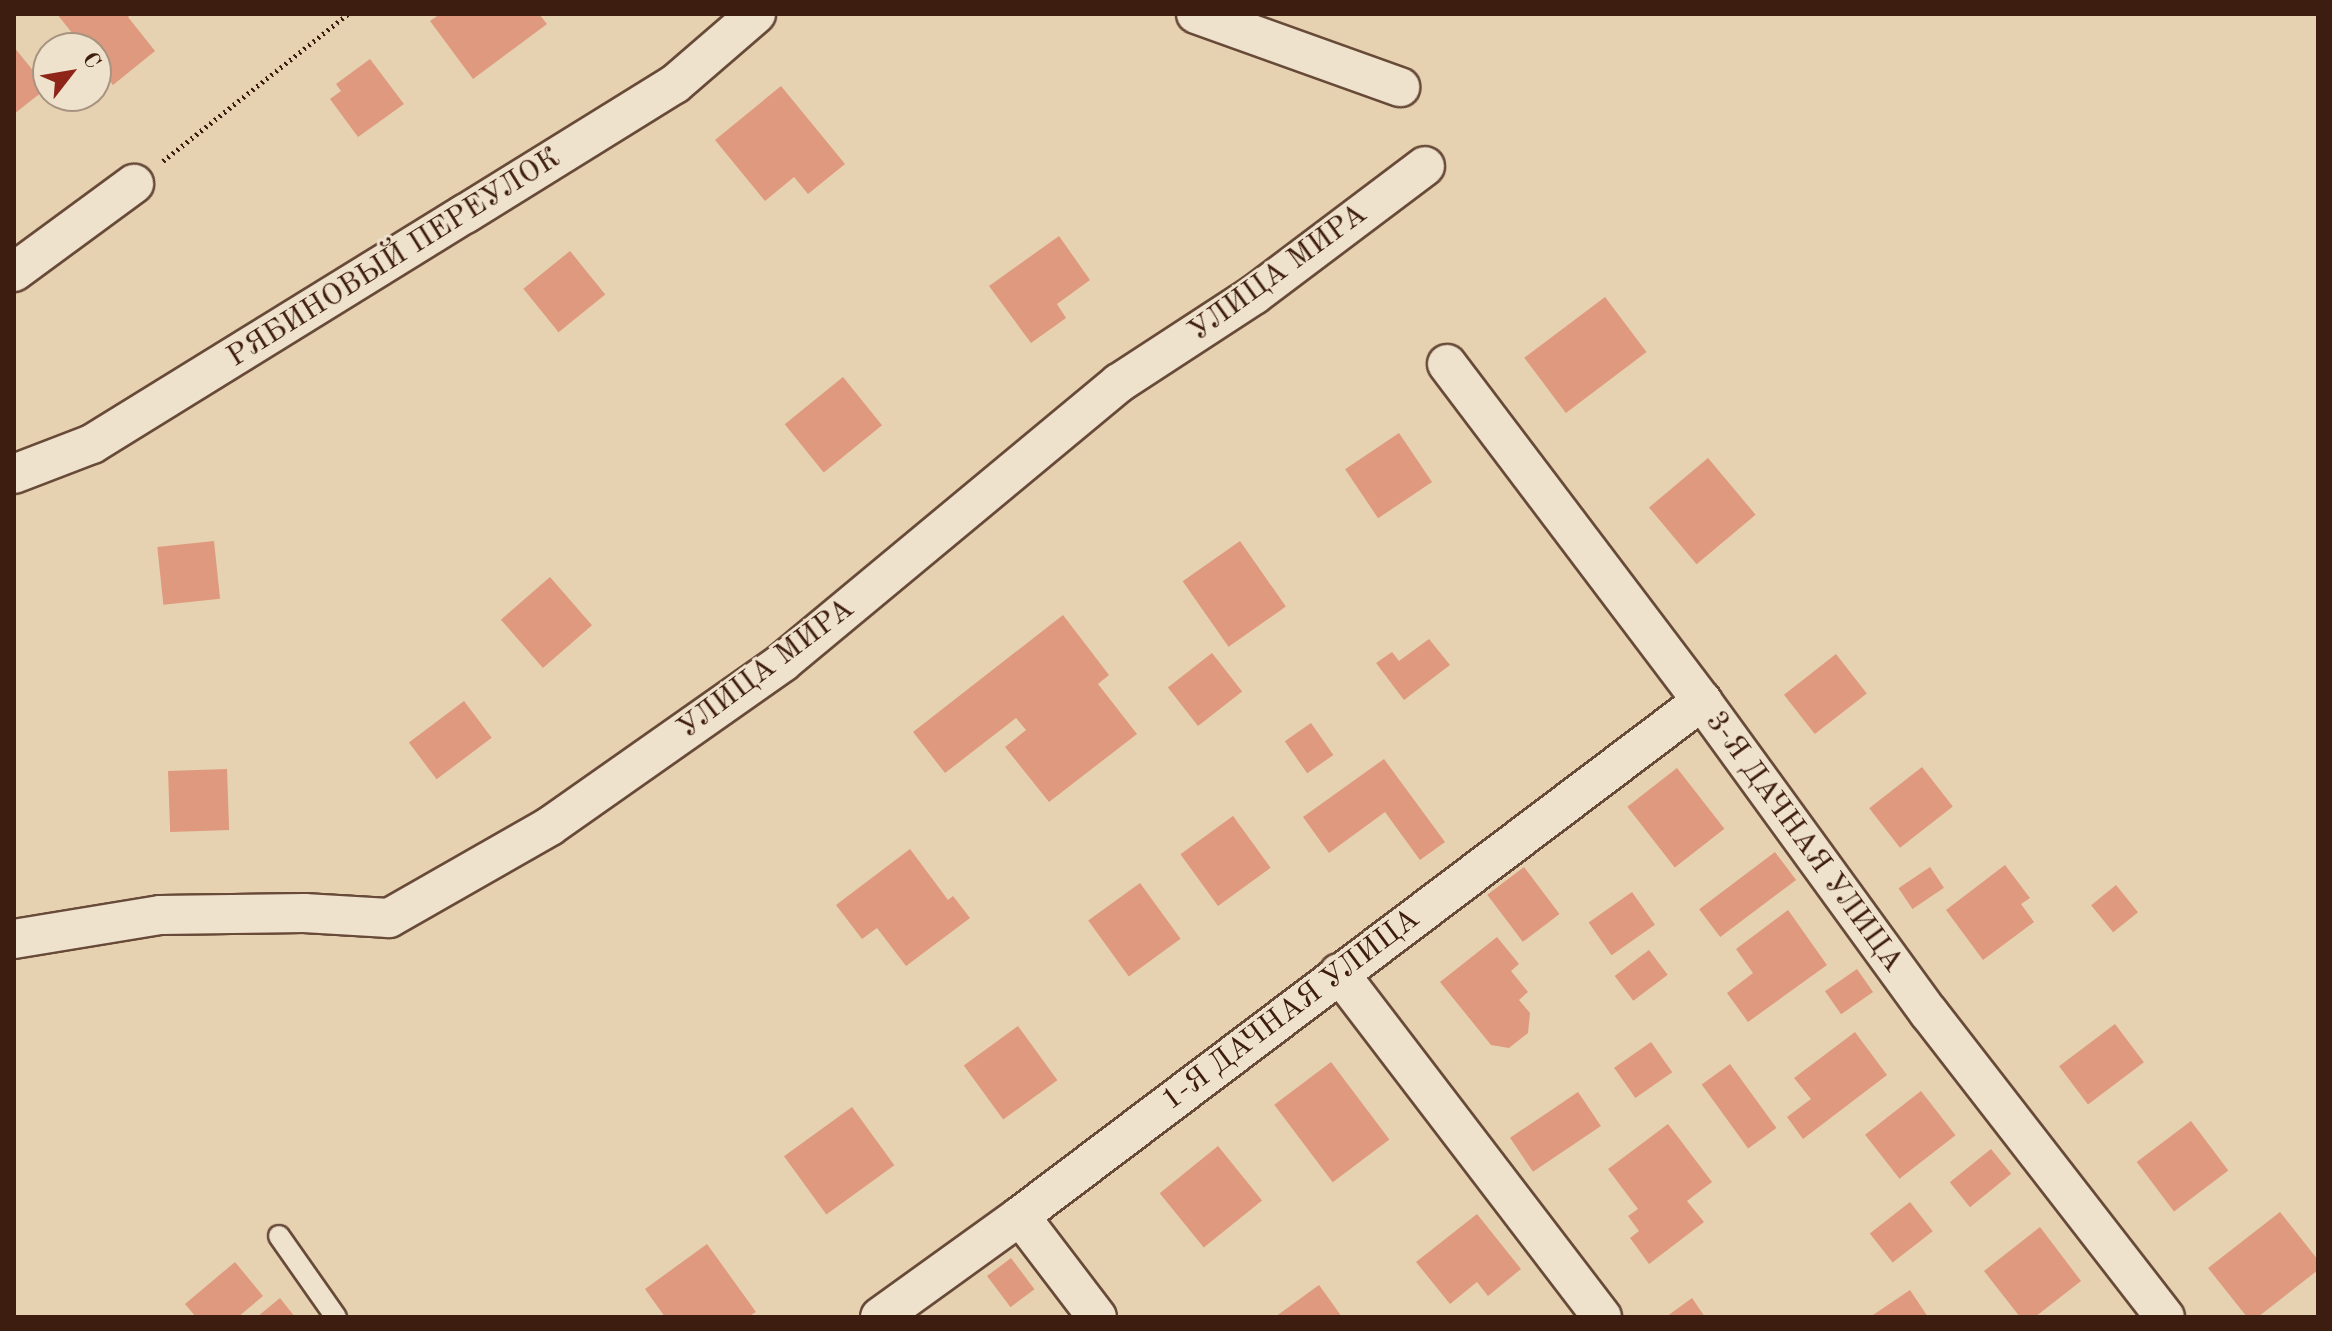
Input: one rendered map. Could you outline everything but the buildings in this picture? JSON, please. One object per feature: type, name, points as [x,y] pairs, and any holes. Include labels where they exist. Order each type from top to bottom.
[{"type":"street","name":"РЯБИНОВЫЙ ПЕРЕУЛОК","points":[[14,474],[92,444],[675,84],[756,14]]},
{"type":"street","points":[[1196,14],[1400,87]]},
{"type":"street","name":"УЛИЦА МИРА","points":[[14,939],[160,915],[304,913],[389,918],[550,826],[783,662],[1119,383],[1254,295],[1425,166]]},
{"type":"street","points":[[14,272],[134,184]]},
{"type":"street","name":"3-Я ДАЧНАЯ УЛИЦА","points":[[1447,364],[1702,701],[1929,1013],[2165,1317]]},
{"type":"street","name":"1-Я ДАЧНАЯ УЛИЦА","points":[[880,1317],[1020,1216],[1702,701]]},
{"type":"street","points":[[1339,973],[1602,1317]]},
{"type":"street","points":[[1020,1216],[1097,1317]]},
{"type":"lane","points":[[279,1236],[336,1317]]},
{"type":"path","points":[[134,184],[348,14]]}]
